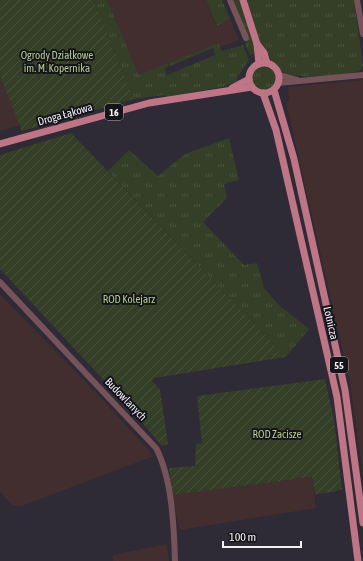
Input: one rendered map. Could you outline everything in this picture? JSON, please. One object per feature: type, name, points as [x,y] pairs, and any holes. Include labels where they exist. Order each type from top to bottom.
[{"type":"main road","points":[[243,0],[263,64],[274,67],[279,74],[278,83],[274,90],[263,93],[255,90],[249,79]]},
{"type":"main road","name":"16","points":[[249,79],[251,71],[263,64]]},
{"type":"main road","name":"Droga Łąkowa","points":[[230,89],[249,79]]},
{"type":"main road","name":"Droga Łąkowa","points":[[0,144],[149,103],[230,89],[252,87]]},
{"type":"main road","name":"Lotnicza","points":[[274,90],[294,159],[345,390],[363,523]]},
{"type":"main road","name":"Lotnicza","points":[[263,93],[278,138],[334,385],[358,561]]},
{"type":"street","points":[[230,0],[246,38]]},
{"type":"street","points":[[357,0],[363,34]]},
{"type":"street","points":[[279,74],[297,80]]},
{"type":"street","points":[[278,83],[297,80],[363,75]]},
{"type":"street","name":"Budowlanych","points":[[0,282],[156,448],[162,464],[173,515],[175,561]]},
{"type":"shaded area","points":[[107,0],[206,0],[216,26],[230,19],[239,40],[220,47],[218,43],[139,75]]},
{"type":"shaded area","points":[[0,76],[20,125],[0,131]]},
{"type":"shaded area","points":[[363,80],[363,474],[350,383],[286,102],[289,101],[288,87]]},
{"type":"shaded area","points":[[0,294],[101,398],[154,456],[22,506],[12,505],[0,492]]},
{"type":"shaded area","points":[[312,477],[316,508],[180,530],[172,495]]},
{"type":"shaded area","points":[[167,544],[169,561],[113,561],[112,555]]},
{"type":"green space","name":"Ogrody Działkowe im. M. Kopernika","points":[[0,0],[93,0],[134,99],[22,131],[0,76]]},
{"type":"green space","points":[[93,0],[107,0],[139,75],[168,63],[169,66],[164,69],[167,75],[215,55],[213,48],[170,66],[169,63],[218,43],[222,51],[243,45],[249,60],[237,78],[238,81],[222,87],[165,97],[165,95],[134,99]]},
{"type":"green space","points":[[206,0],[222,0],[230,19],[217,26]]},
{"type":"green space","points":[[234,0],[354,0],[363,65],[360,71],[332,76],[299,76],[280,71],[266,51],[250,55],[245,44],[248,38]]},
{"type":"green space","points":[[264,66],[269,67],[275,73],[275,83],[269,89],[264,90],[259,89],[253,83],[252,78],[253,73],[259,67]]},
{"type":"green space","name":"ROD Kolejarz","points":[[71,133],[286,357],[154,378],[152,381],[160,389],[168,444],[162,446],[128,406],[0,269],[0,155]]},
{"type":"green space","points":[[229,138],[239,180],[224,184],[227,198],[203,222],[244,265],[257,263],[264,288],[279,305],[309,329],[286,357],[108,171],[129,150],[158,176],[185,154]]},
{"type":"green space","name":"ROD Zacisze","points":[[325,379],[334,420],[342,489],[334,492],[315,494],[312,477],[172,495],[169,468],[195,466],[196,444],[202,443],[197,396]]}]
